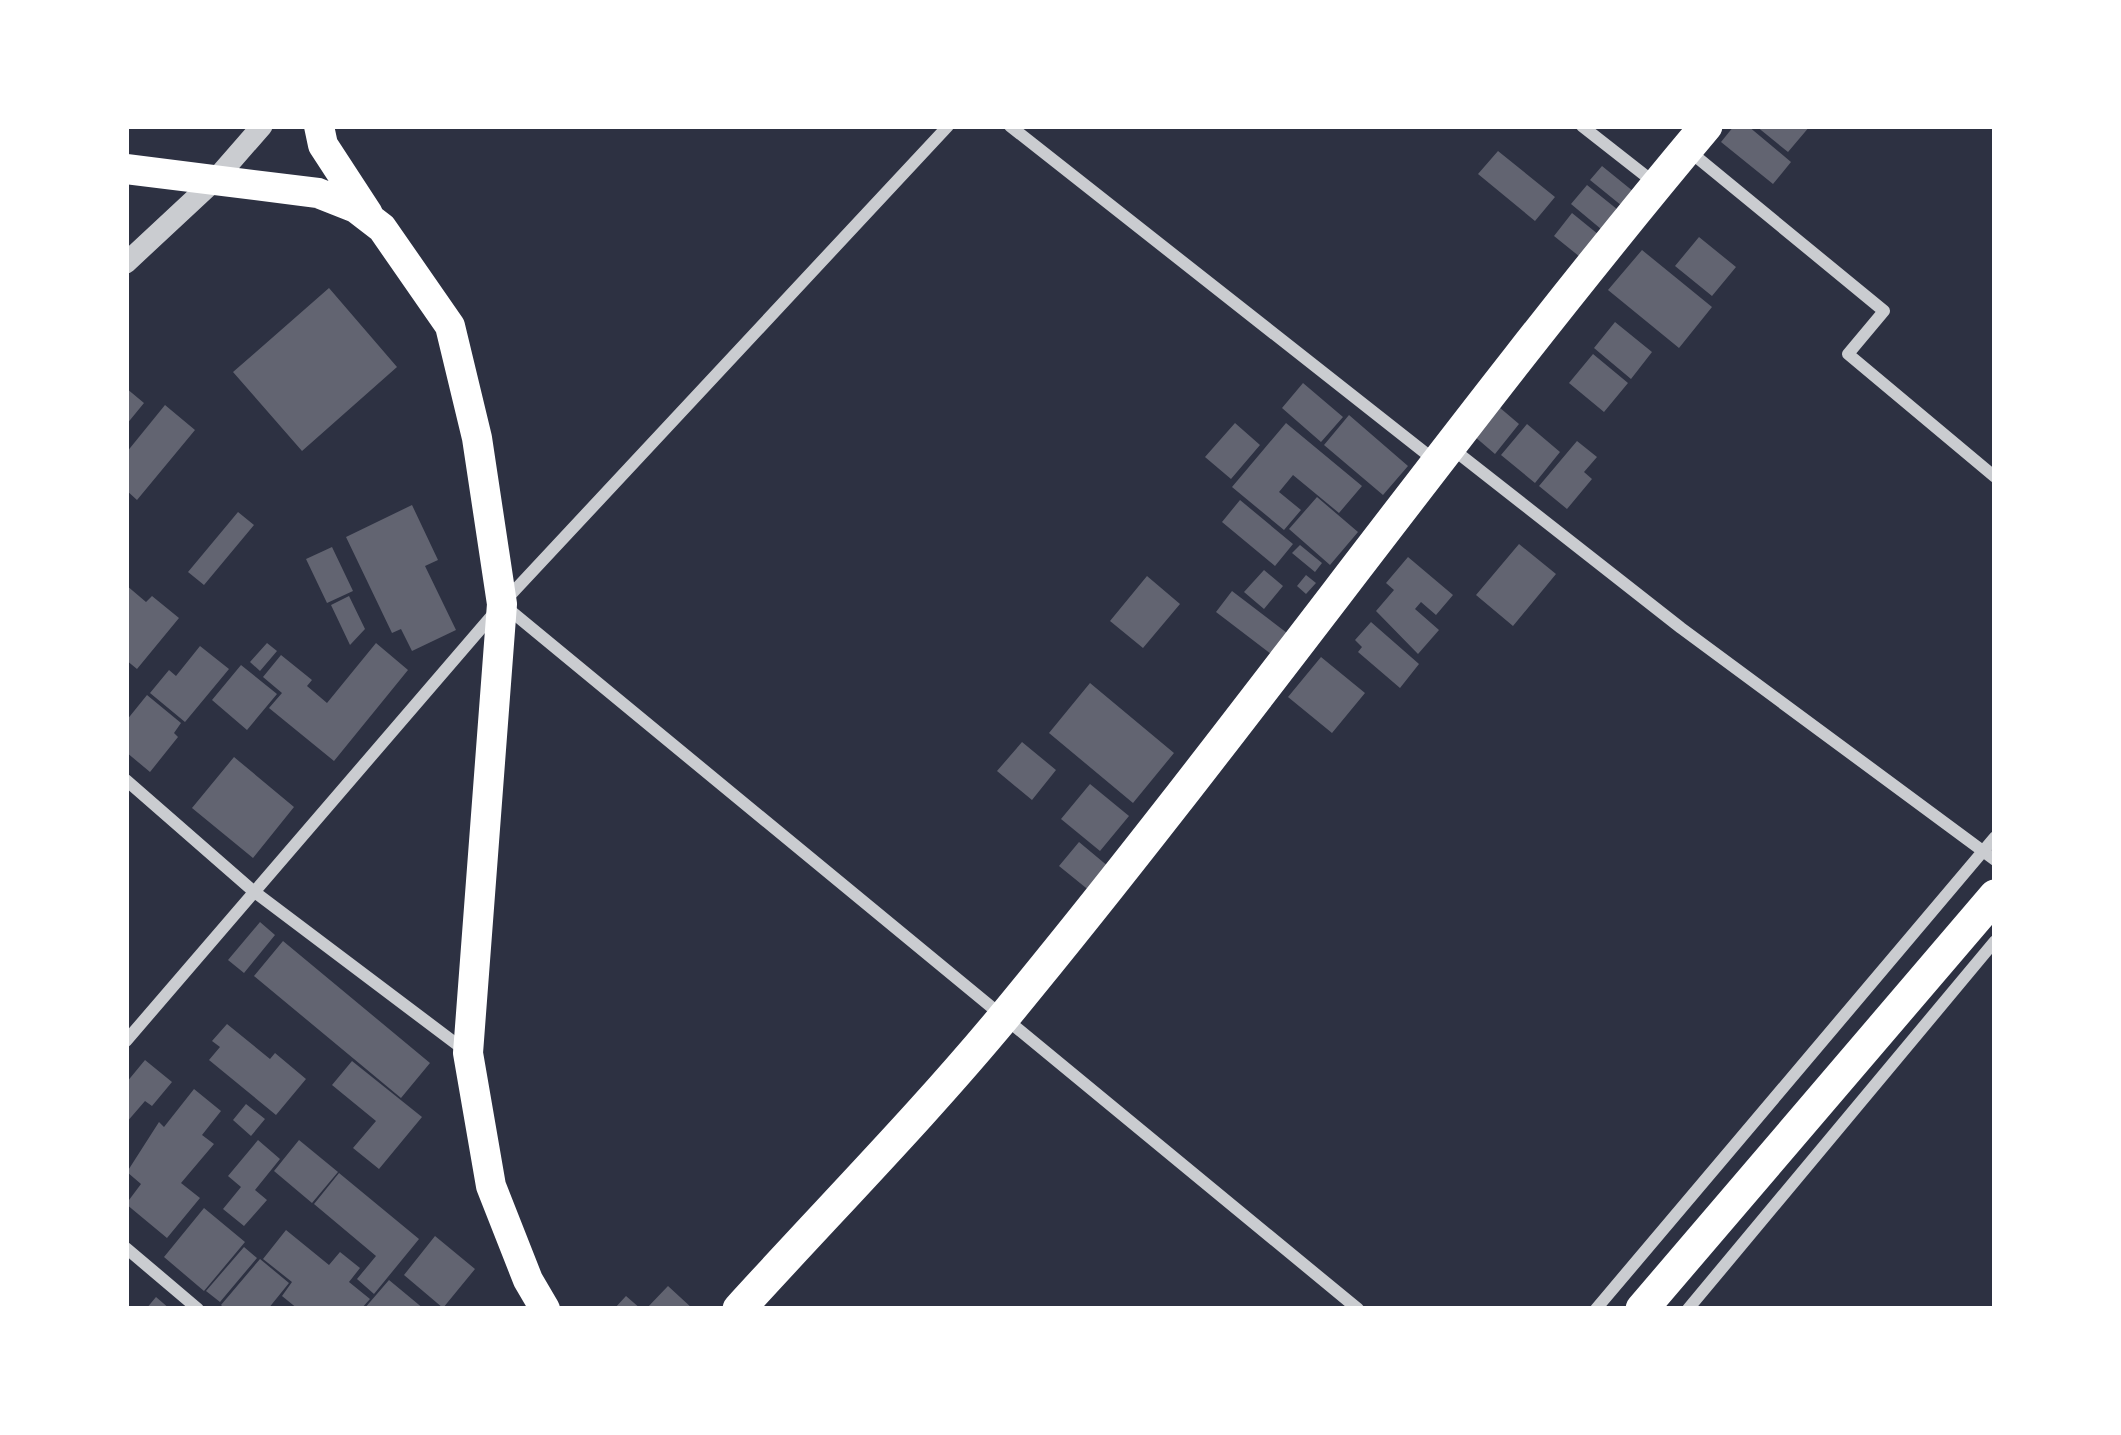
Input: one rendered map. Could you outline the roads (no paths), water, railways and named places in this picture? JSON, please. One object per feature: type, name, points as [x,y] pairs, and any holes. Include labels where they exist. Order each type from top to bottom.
[{"type":"highway","points":[[739,1309],[1004,1017],[1146,842],[1442,453],[1697,137]]},
{"type":"highway","points":[[1642,1309],[1995,896]]},
{"type":"main road","points":[[320,126],[323,146],[370,217],[427,287],[450,326],[477,438],[502,604],[468,1053],[491,1186],[528,1280],[545,1309]]},
{"type":"main road","points":[[126,169],[318,193],[370,217]]},
{"type":"street","points":[[126,263],[214,181],[262,126]]},
{"type":"street","points":[[126,1041],[502,604],[948,126]]},
{"type":"street","points":[[1010,126],[1442,453],[1995,860]]},
{"type":"street","points":[[1582,126],[1657,185]]},
{"type":"street","points":[[1697,137],[1883,311],[1848,355],[1995,477]]},
{"type":"street","points":[[502,604],[1358,1309]]},
{"type":"street","points":[[126,780],[252,890],[468,1053]]},
{"type":"street","points":[[1596,1309],[1995,837]]},
{"type":"street","points":[[1688,1309],[1995,941]]},
{"type":"street","points":[[126,1248],[198,1309]]}]
